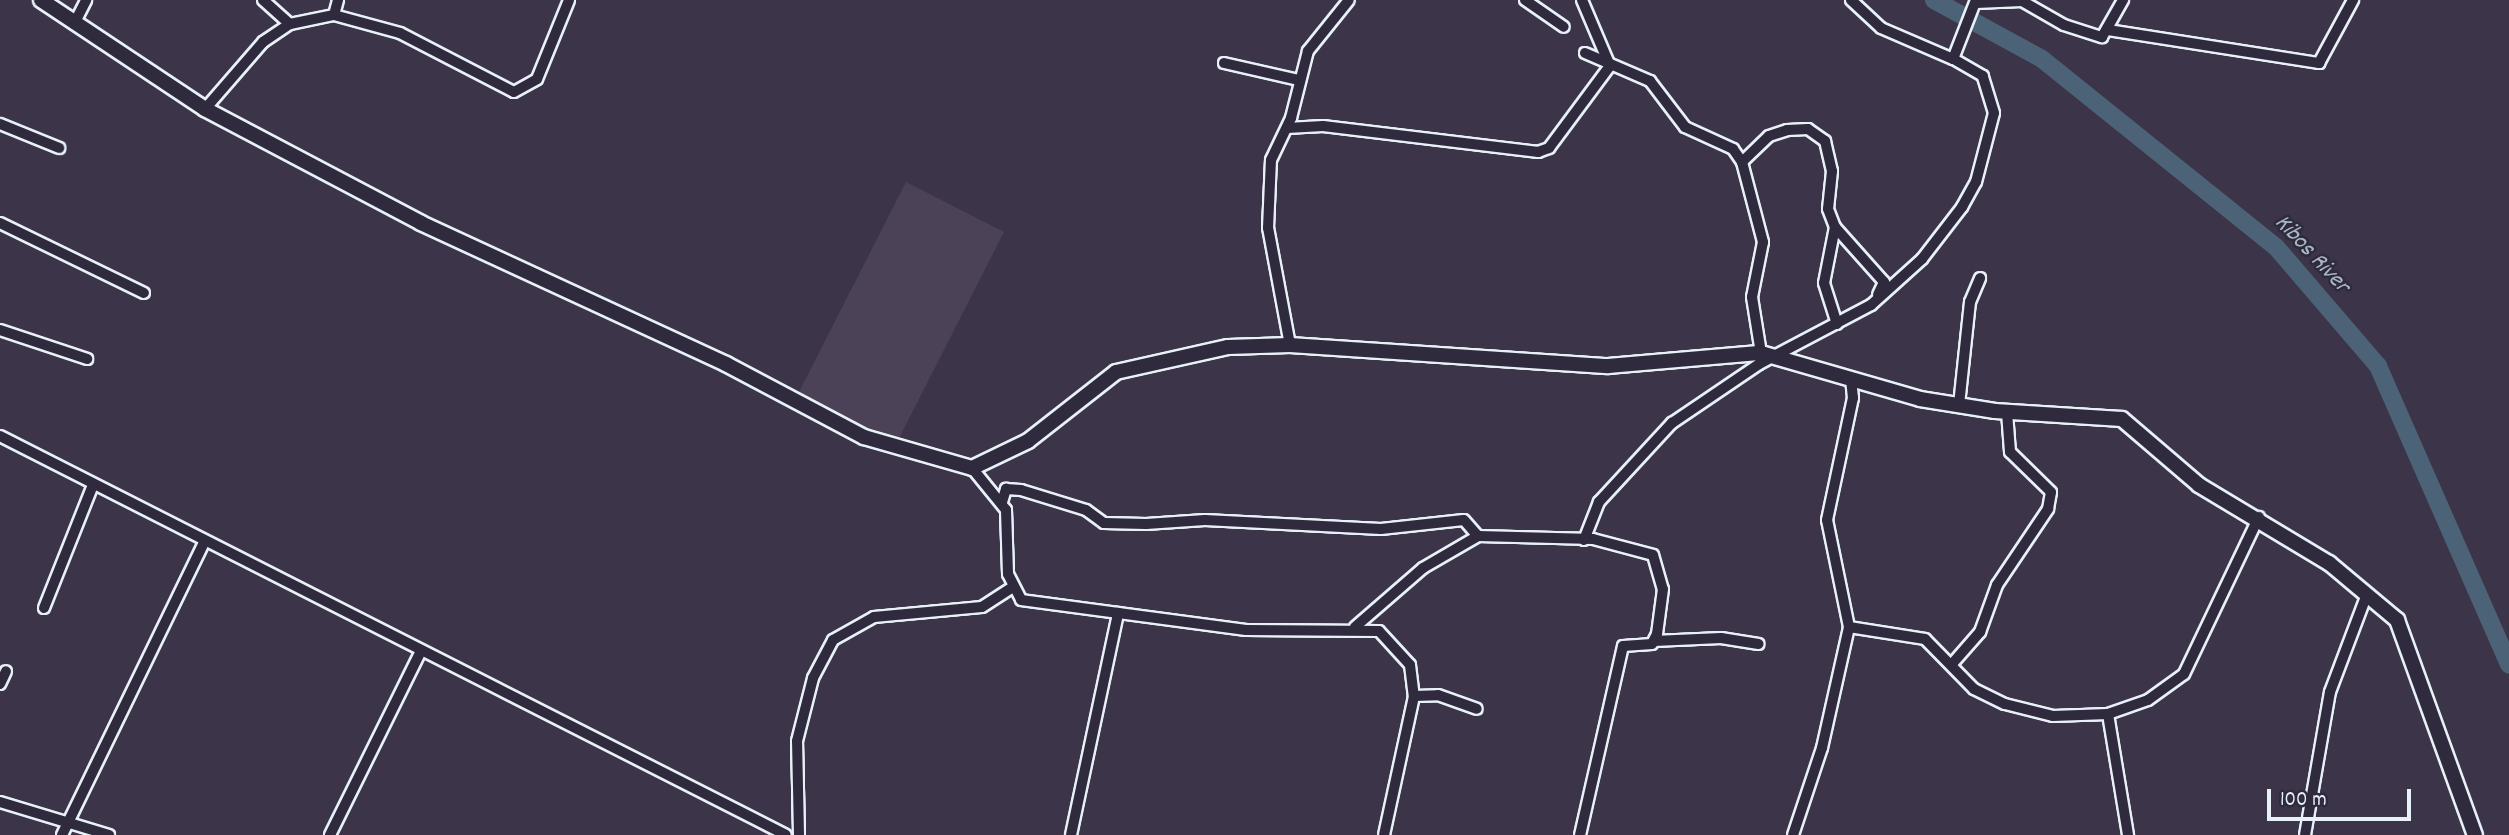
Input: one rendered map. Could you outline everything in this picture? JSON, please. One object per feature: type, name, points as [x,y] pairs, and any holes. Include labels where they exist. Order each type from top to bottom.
[{"type":"main road","points":[[41,0],[205,109],[421,222],[726,364],[864,437],[972,468],[1028,441],[1116,372],[1177,354],[1290,345],[1608,366],[1761,353],[1959,405],[2007,412],[2122,419],[2199,485],[2259,517],[2367,594],[2397,620],[2414,655],[2475,835]]},
{"type":"street","points":[[74,24],[86,0]]},
{"type":"street","points":[[263,0],[290,24]]},
{"type":"street","points":[[334,15],[338,0]]},
{"type":"street","points":[[205,109],[229,75],[290,24],[334,15],[400,33],[514,92],[537,79],[569,0]]},
{"type":"street","points":[[1290,345],[1266,207],[1271,160],[1287,128],[1308,51],[1349,0]]},
{"type":"street","points":[[1525,0],[1564,27]]},
{"type":"street","points":[[1582,0],[1609,66]]},
{"type":"street","points":[[1584,540],[1600,502],[1672,423],[1709,394],[1780,358],[1877,300],[1922,259],[1976,182],[1994,113],[1983,76],[1953,59],[1881,28],[1851,0]]},
{"type":"street","points":[[1953,59],[1975,5],[2022,1],[2079,31],[2102,37],[2123,0]]},
{"type":"street","points":[[2108,30],[2319,63],[2353,0]]},
{"type":"street","points":[[1585,53],[1609,66],[1650,81],[1685,127],[1733,149],[1742,162],[1763,242],[1752,297],[1761,353]]},
{"type":"street","points":[[1224,63],[1298,80]]},
{"type":"street","points":[[1287,128],[1323,125],[1538,152],[1549,148],[1609,66]]},
{"type":"street","points":[[0,124],[60,148]]},
{"type":"street","points":[[1742,162],[1769,136],[1799,128],[1816,133],[1831,156],[1828,209],[1835,227],[1884,282],[1877,300]]},
{"type":"street","points":[[0,223],[144,293]]},
{"type":"street","points":[[1835,227],[1824,283],[1837,324]]},
{"type":"street","points":[[1959,405],[1970,302],[1980,278]]},
{"type":"street","points":[[0,330],[87,359]]},
{"type":"street","points":[[1793,835],[1822,748],[1849,627],[1827,520],[1853,398],[1851,378]]},
{"type":"street","points":[[1952,664],[1980,632],[1997,585],[2050,500],[2047,486],[2010,452],[2007,412]]},
{"type":"street","points":[[0,436],[204,542],[786,835]]},
{"type":"street","points":[[972,468],[1002,502]]},
{"type":"street","points":[[44,608],[93,485]]},
{"type":"street","points":[[1384,835],[1414,696],[1410,665],[1379,631],[1355,627],[1246,630],[1030,604],[1011,588],[1002,502],[1006,489],[1021,489],[1118,523],[1217,520],[1381,529],[1464,520],[1478,536]]},
{"type":"street","points":[[1849,627],[1916,635],[1952,664],[1974,689],[2005,704],[2053,716],[2108,714],[2148,700],[2184,674],[2259,517]]},
{"type":"street","points":[[1355,627],[1423,568],[1478,536],[1584,540],[1615,542],[1658,558],[1664,589],[1654,641]]},
{"type":"street","points":[[62,835],[204,542]]},
{"type":"street","points":[[799,835],[797,741],[813,678],[833,640],[874,617],[982,607],[1011,588]]},
{"type":"street","points":[[2305,835],[2330,692],[2367,594]]},
{"type":"street","points":[[1070,835],[1118,613]]},
{"type":"street","points":[[1580,835],[1623,646],[1654,641],[1721,638],[1759,644]]},
{"type":"street","points":[[330,835],[421,651]]},
{"type":"street","points":[[0,684],[6,671]]},
{"type":"street","points":[[1414,696],[1438,695],[1477,709]]},
{"type":"street","points":[[2108,714],[2128,835]]},
{"type":"street","points":[[0,802],[109,835]]},
{"type":"shaded area","points":[[906,182],[1004,232],[896,445],[797,395]]},
{"type":"waterway","name":"Kibos River","points":[[1934,0],[2042,59],[2276,247],[2378,366],[2509,665]]}]
